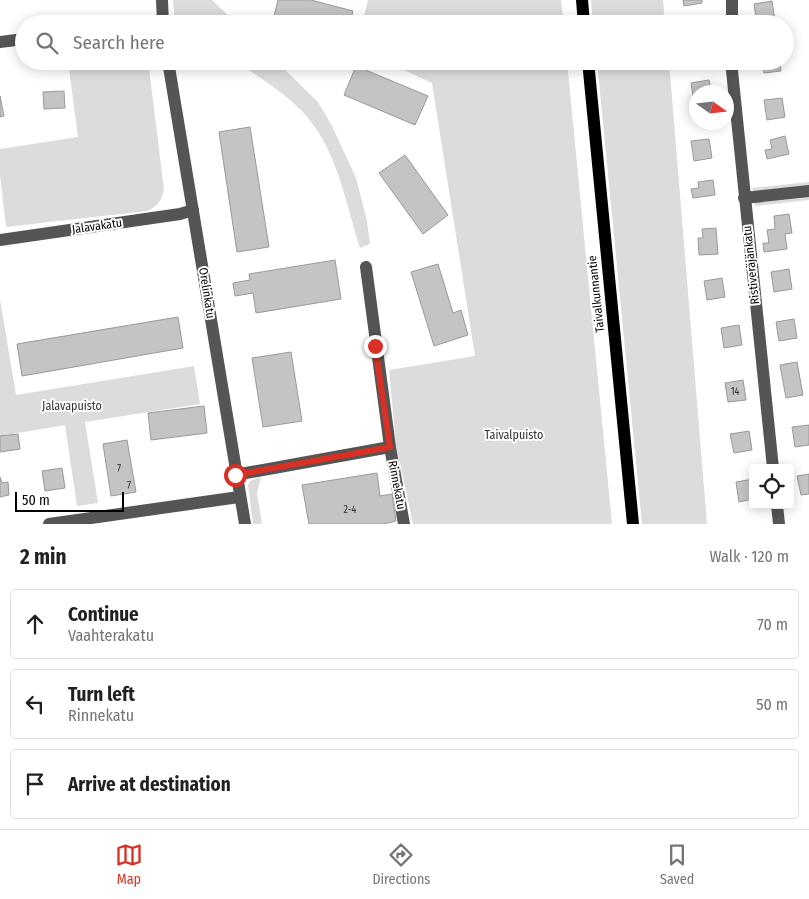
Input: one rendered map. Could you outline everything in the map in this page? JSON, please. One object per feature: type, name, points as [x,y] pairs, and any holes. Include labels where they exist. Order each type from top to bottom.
[{"type":"main road","points":[[582,0],[583,15]]},
{"type":"main road","name":"Taivalkunnantie","points":[[589,70],[633,524]]},
{"type":"street","points":[[162,0],[163,15]]},
{"type":"street","points":[[732,0],[732,15]]},
{"type":"street","points":[[0,42],[15,40]]},
{"type":"street","name":"Orelinkatu","points":[[170,70],[235,475],[245,524]]},
{"type":"street","name":"Ristiveräjänkatu","points":[[732,70],[773,464]]},
{"type":"street","points":[[744,198],[809,191]]},
{"type":"street","name":"Jalavakatu","points":[[0,240],[180,214],[193,210]]},
{"type":"street","name":"Rinnekatu","points":[[366,267],[390,447],[404,524]]},
{"type":"street","points":[[235,475],[390,447]]},
{"type":"street","points":[[49,524],[239,497]]},
{"type":"street","points":[[777,509],[779,524]]},
{"type":"green space","points":[[173,0],[212,0],[228,15],[174,15]]},
{"type":"green space","points":[[368,0],[561,0],[563,15],[364,15]]},
{"type":"green space","points":[[591,0],[663,0],[664,15],[592,15]]},
{"type":"green space","points":[[69,70],[149,70],[164,190],[158,203],[147,211],[6,227],[0,175],[0,149],[78,137]]},
{"type":"green space","points":[[249,70],[285,70],[318,102],[332,126],[356,178],[367,221],[370,244],[360,248],[334,163],[318,132],[301,110]]},
{"type":"green space","name":"Taivalpuisto","points":[[404,70],[568,70],[612,524],[413,524],[396,445],[389,370],[475,356],[432,83]]},
{"type":"green space","points":[[598,70],[670,70],[707,524],[642,524]]},
{"type":"green space","points":[[809,182],[809,189],[754,192],[752,188]]},
{"type":"green space","points":[[809,193],[809,200],[754,206],[756,200]]},
{"type":"green space","name":"Jalavapuisto","points":[[0,299],[16,395],[194,366],[200,404],[85,422],[98,503],[77,506],[65,425],[0,436]]},
{"type":"green space","points":[[261,477],[257,493],[262,524],[253,524],[248,485],[250,481]]},
{"type":"building","points":[[278,0],[311,0],[353,11],[352,15],[274,15]]},
{"type":"building","points":[[683,0],[702,0],[702,3],[684,6]]},
{"type":"building","points":[[772,1],[774,15],[756,15],[754,4]]},
{"type":"building","points":[[354,70],[366,70],[428,96],[415,125],[344,95]]},
{"type":"building","points":[[764,70],[781,70],[781,71],[764,73]]},
{"type":"building","points":[[709,80],[710,85],[691,85],[691,83]]},
{"type":"building","points":[[64,91],[65,108],[44,109],[43,92]]},
{"type":"building","points":[[0,96],[4,116],[0,117]]},
{"type":"building","points":[[782,98],[785,117],[767,120],[764,100]]},
{"type":"building","points":[[250,127],[269,247],[237,252],[219,132]]},
{"type":"building","points":[[785,136],[789,154],[767,159],[765,150],[772,149],[770,140]]},
{"type":"building","points":[[709,139],[712,158],[694,161],[691,141]]},
{"type":"building","points":[[405,155],[448,215],[423,234],[379,173]]},
{"type":"building","points":[[713,180],[715,195],[693,198],[691,189],[699,188],[698,182]]},
{"type":"building","points":[[789,214],[792,233],[785,234],[787,249],[764,252],[763,243],[769,243],[767,230],[775,229],[774,216]]},
{"type":"building","points":[[716,228],[718,254],[699,255],[698,238],[703,238],[702,229]]},
{"type":"building","points":[[335,260],[341,299],[256,313],[253,293],[235,296],[233,283],[250,280],[249,274]]},
{"type":"building","points":[[438,264],[453,313],[461,310],[468,335],[434,346],[411,272]]},
{"type":"building","points":[[789,269],[792,289],[774,292],[771,272]]},
{"type":"building","points":[[722,278],[725,297],[707,300],[704,281]]},
{"type":"building","points":[[178,317],[183,348],[22,376],[17,344]]},
{"type":"building","points":[[794,319],[797,338],[779,341],[776,322]]},
{"type":"building","points":[[739,325],[742,345],[724,348],[721,328]]},
{"type":"building","points":[[291,352],[302,421],[263,427],[252,358]]},
{"type":"building","points":[[797,362],[803,395],[786,398],[780,365]]},
{"type":"building","points":[[743,380],[746,400],[728,402],[725,383]]},
{"type":"building","points":[[204,406],[207,433],[151,440],[148,413]]},
{"type":"building","points":[[809,425],[809,445],[795,447],[792,427]]},
{"type":"building","points":[[749,431],[752,450],[734,453],[730,434]]},
{"type":"building","points":[[18,434],[20,449],[0,452],[0,436]]},
{"type":"building","points":[[127,440],[136,492],[111,496],[103,444]]},
{"type":"building","points":[[62,468],[65,488],[45,491],[42,471]]},
{"type":"building","points":[[377,473],[380,496],[392,494],[396,521],[384,524],[309,524],[302,485]]},
{"type":"building","points":[[809,474],[809,494],[801,495],[797,476]]},
{"type":"building","points":[[0,477],[2,483],[8,482],[9,495],[0,497]]},
{"type":"building","points":[[749,480],[749,500],[739,502],[736,482]]},
{"type":"route","points":[[235,475],[390,447],[375,346]]}]
